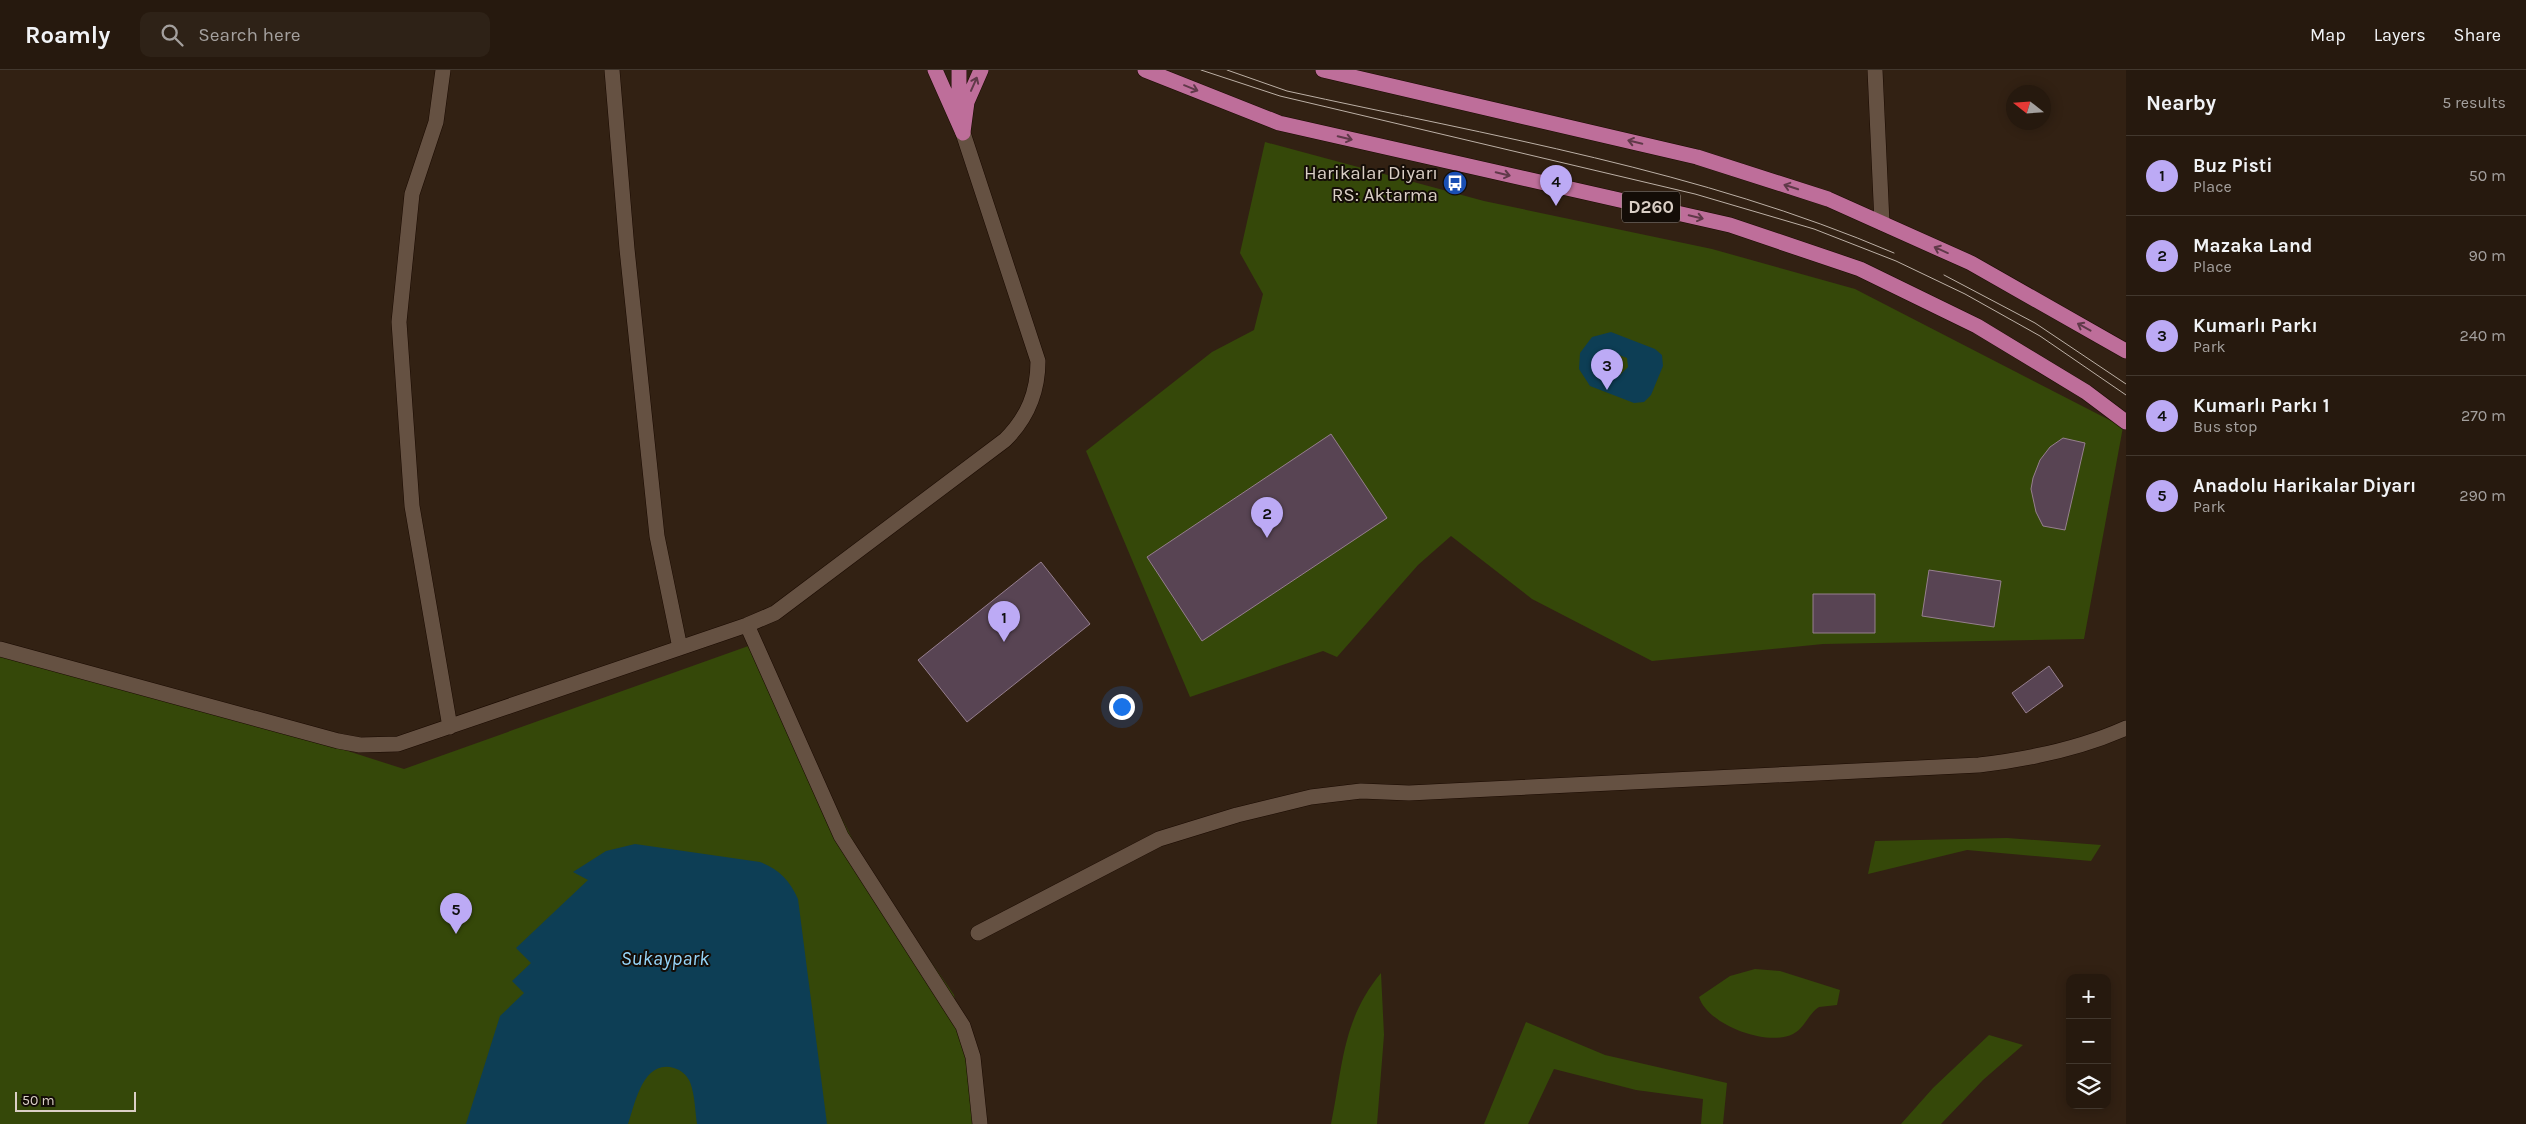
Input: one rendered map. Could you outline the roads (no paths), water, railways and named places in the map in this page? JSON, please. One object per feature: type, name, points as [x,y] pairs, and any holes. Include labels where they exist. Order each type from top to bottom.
[{"type":"highway","points":[[936,70],[963,133]]},
{"type":"highway","points":[[959,70],[958,96],[963,133]]},
{"type":"highway","points":[[963,133],[967,102],[981,70]]},
{"type":"highway","name":"D260","points":[[1145,70],[1279,123],[1730,225],[1860,269],[1977,326],[2086,392],[2126,422]]},
{"type":"highway","points":[[1323,70],[1697,156],[1828,199],[1971,263],[2126,351]]},
{"type":"street","points":[[443,70],[436,122],[412,194],[399,322],[412,506],[450,727]]},
{"type":"street","points":[[612,70],[628,258],[658,536],[680,648]]},
{"type":"street","points":[[1876,70],[1882,223]]},
{"type":"street","points":[[0,649],[338,741],[360,745],[398,744],[747,625],[775,613],[1005,440],[1021,422],[1032,400],[1038,360],[963,133]]},
{"type":"street","points":[[747,625],[841,836],[892,920],[946,997],[963,1026],[973,1058],[980,1124]]},
{"type":"street","points":[[978,933],[1159,839],[1237,815],[1320,795],[1361,790],[1409,793],[1979,765],[2009,762],[2062,751],[2126,728]]},
{"type":"water","points":[[1611,332],[1655,349],[1662,355],[1663,366],[1651,395],[1644,402],[1634,403],[1590,386],[1579,369],[1580,353],[1592,337]],"holes":[[[1606,350],[1627,358],[1628,367],[1620,375],[1599,366],[1598,357]]]},
{"type":"water","name":"Sukaypark","points":[[635,844],[760,862],[773,868],[783,876],[791,887],[798,899],[827,1124],[697,1124],[693,1092],[689,1079],[679,1070],[663,1067],[655,1070],[648,1076],[642,1085],[628,1124],[466,1124],[500,1016],[524,993],[512,981],[531,963],[516,948],[588,880],[573,872],[606,851]]},
{"type":"tram line","points":[[1201,70],[1280,96],[1695,194],[1814,229],[1896,261],[1965,294],[2040,336],[2126,395]]},
{"type":"tram line","points":[[1227,70],[1287,91],[1518,140],[1671,177],[1821,224],[1894,253]]},
{"type":"tram line","points":[[1944,275],[2035,323],[2126,384]]},
{"type":"place","name":"Harikalar Diyarı RS: Aktarma","points":[[1455,183]]},
{"type":"place","name":"Kumarlı Parkı 1","points":[[1556,206]]},
{"type":"place","name":"Kumarlı Parkı","points":[[1607,390]]},
{"type":"place","name":"Mazaka Land","points":[[1267,538]]},
{"type":"place","name":"Buz Pisti","points":[[1004,642]]},
{"type":"place","name":"Anadolu Harikalar Diyarı","points":[[456,934]]}]
